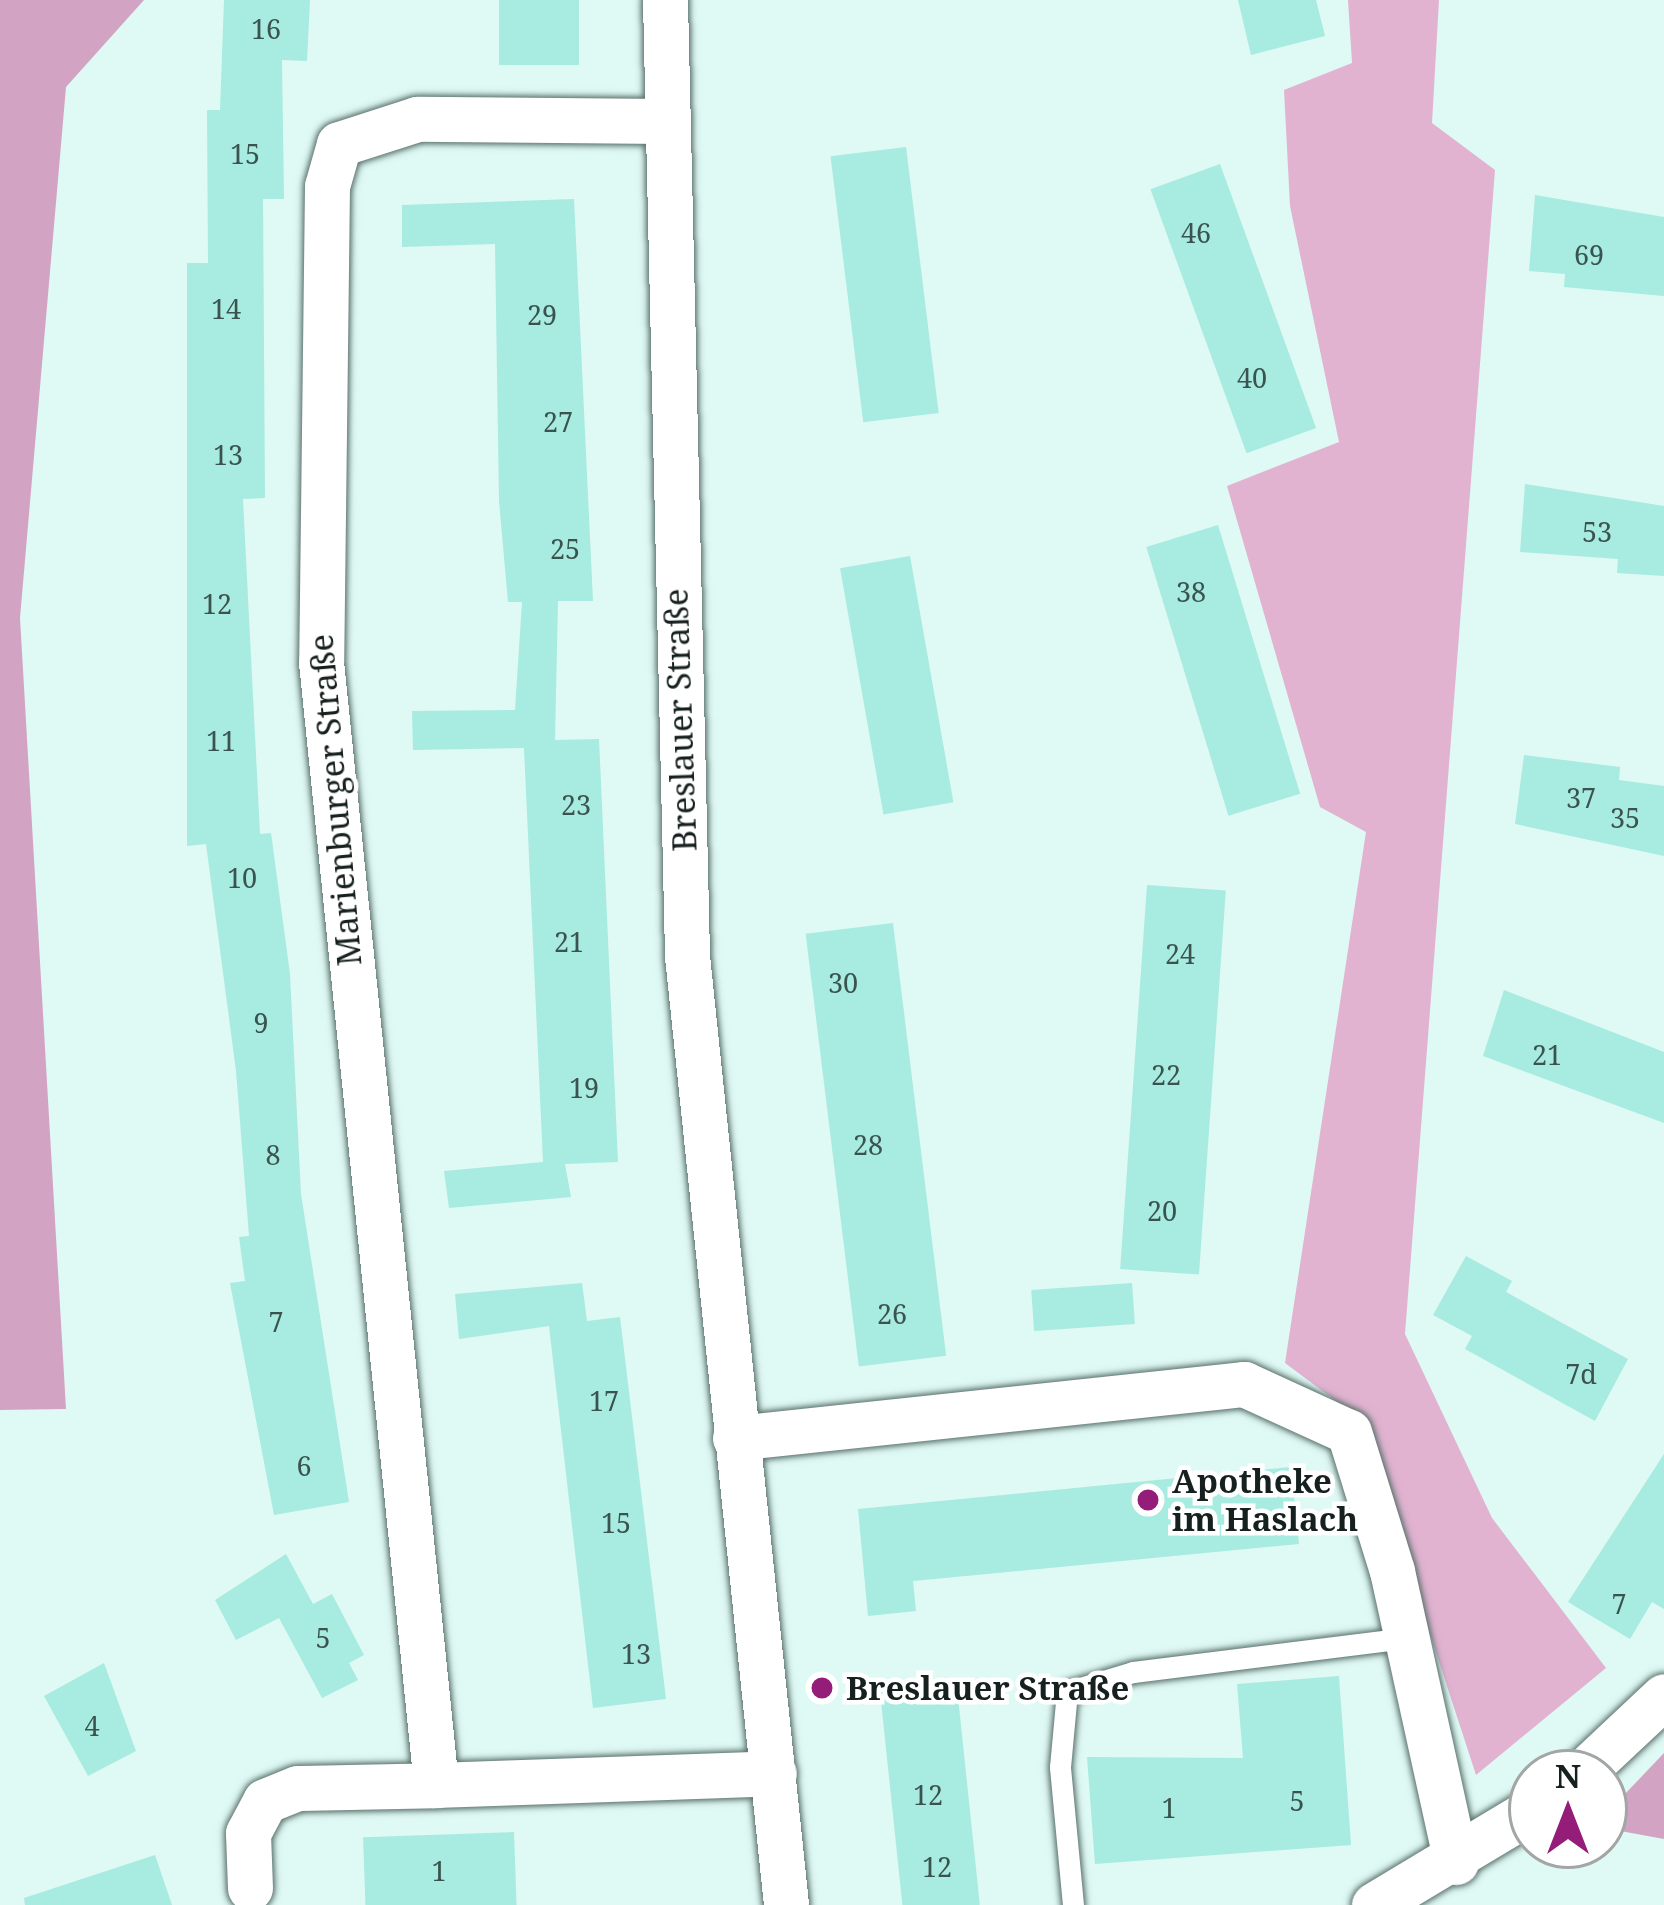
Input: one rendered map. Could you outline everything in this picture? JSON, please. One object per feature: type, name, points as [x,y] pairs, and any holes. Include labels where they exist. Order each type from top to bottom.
[{"type":"street","name":"Breslauer Straße","points":[[665,0],[687,956],[787,1905]]},
{"type":"street","name":"Marienburger Straße","points":[[436,1785],[321,662],[327,186],[339,144],[367,127],[666,121]]},
{"type":"street","points":[[735,1438],[1244,1384],[1349,1432],[1407,1638],[1456,1862]]},
{"type":"street","points":[[1608,1749],[1664,1696]]},
{"type":"street","points":[[250,1888],[248,1833],[266,1801],[298,1788],[774,1773]]},
{"type":"street","points":[[1374,1905],[1456,1862],[1508,1826]]},
{"type":"lane","points":[[1073,1905],[1060,1767],[1067,1692],[1133,1672],[1407,1638]]},
{"type":"shaded area","points":[[0,0],[144,0],[66,87],[20,618],[66,1409],[0,1410]]},
{"type":"shaded area","points":[[1348,0],[1439,0],[1432,123],[1495,170],[1405,1334],[1492,1518],[1606,1668],[1476,1775],[1360,1419],[1285,1363],[1366,832],[1320,807],[1227,486],[1339,442],[1290,206],[1284,90],[1352,63]]},
{"type":"shaded area","points":[[1664,1753],[1664,1839],[1628,1832],[1628,1791]]},
{"type":"building","points":[[224,0],[310,0],[307,61],[282,60],[284,199],[263,199],[265,498],[243,499],[260,834],[271,833],[290,974],[301,1194],[349,1502],[274,1515],[230,1283],[245,1281],[239,1237],[249,1236],[236,1071],[206,844],[187,846],[187,263],[208,263],[207,110],[220,110]]},
{"type":"building","points":[[499,0],[579,0],[579,65],[499,65]]},
{"type":"building","points":[[1238,0],[1316,0],[1325,36],[1251,55]]},
{"type":"building","points":[[906,147],[939,413],[863,422],[831,156]]},
{"type":"building","points":[[1220,164],[1316,428],[1247,453],[1150,189]]},
{"type":"building","points":[[1535,195],[1664,217],[1664,296],[1564,287],[1565,274],[1529,271]]},
{"type":"building","points":[[574,199],[593,601],[558,601],[555,740],[599,739],[618,1162],[565,1164],[571,1197],[449,1208],[444,1171],[543,1162],[524,748],[413,750],[412,711],[515,710],[522,602],[508,602],[499,501],[495,244],[402,247],[402,205]]},
{"type":"building","points":[[1525,484],[1664,506],[1664,576],[1617,573],[1618,559],[1520,552]]},
{"type":"building","points":[[1218,525],[1300,794],[1228,816],[1146,547]]},
{"type":"building","points":[[910,556],[953,802],[883,815],[840,568]]},
{"type":"building","points":[[1524,755],[1620,767],[1619,780],[1664,786],[1664,856],[1515,824]]},
{"type":"building","points":[[1147,885],[1226,891],[1199,1275],[1120,1269]]},
{"type":"building","points":[[893,923],[946,1356],[859,1366],[806,934]]},
{"type":"building","points":[[1504,990],[1664,1052],[1664,1123],[1483,1056]]},
{"type":"building","points":[[1466,1256],[1512,1281],[1506,1292],[1628,1359],[1595,1421],[1465,1349],[1472,1336],[1433,1315]]},
{"type":"building","points":[[582,1283],[587,1321],[620,1317],[666,1699],[593,1708],[549,1326],[459,1339],[455,1294]]},
{"type":"building","points":[[1132,1283],[1135,1324],[1034,1331],[1031,1290]]},
{"type":"building","points":[[1664,1454],[1664,1609],[1652,1602],[1630,1639],[1568,1602]]},
{"type":"building","points":[[1291,1467],[1299,1544],[913,1581],[916,1611],[868,1616],[858,1509]]},
{"type":"building","points":[[286,1554],[313,1604],[332,1594],[364,1655],[349,1663],[358,1680],[322,1698],[279,1618],[236,1640],[215,1600]]},
{"type":"building","points":[[104,1663],[136,1751],[88,1776],[44,1696]]},
{"type":"building","points":[[1339,1676],[1351,1845],[1095,1864],[1087,1757],[1243,1758],[1237,1684]]},
{"type":"building","points":[[956,1678],[980,1905],[902,1905],[879,1686]]},
{"type":"building","points":[[514,1832],[517,1905],[365,1905],[363,1837]]},
{"type":"building","points":[[155,1855],[172,1905],[25,1905],[24,1898]]},
{"type":"place","name":"Apotheke im Haslach","points":[[1148,1500]]},
{"type":"place","name":"Breslauer Straße","points":[[822,1688]]}]
